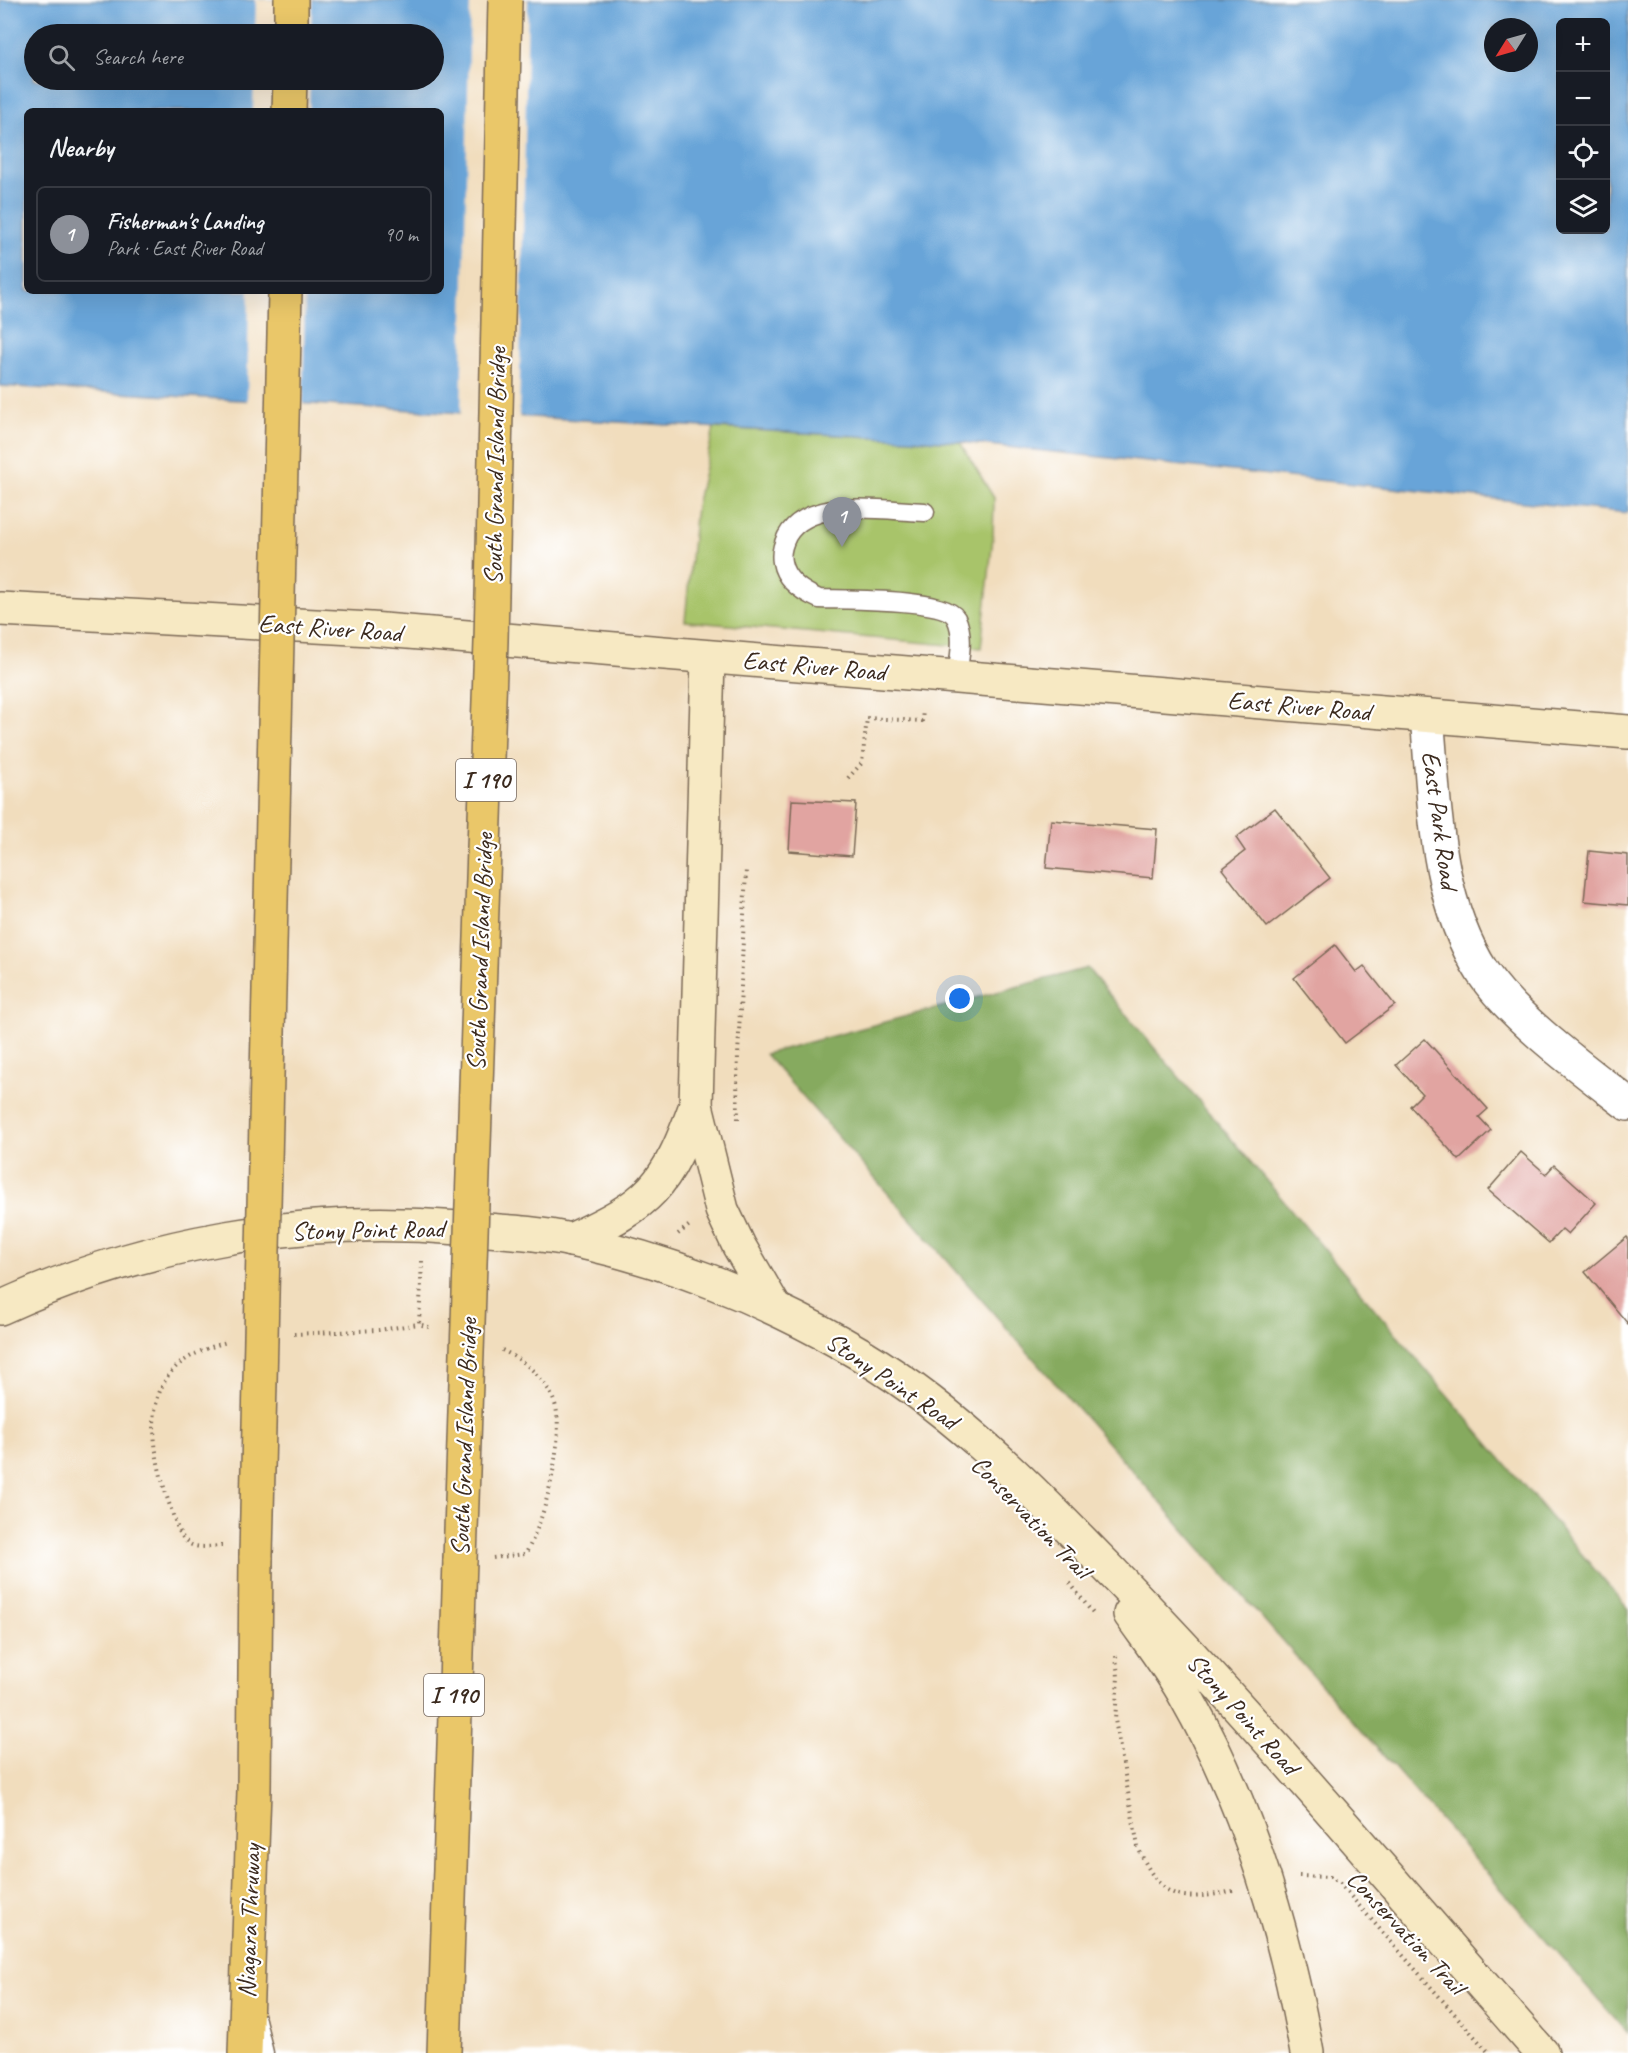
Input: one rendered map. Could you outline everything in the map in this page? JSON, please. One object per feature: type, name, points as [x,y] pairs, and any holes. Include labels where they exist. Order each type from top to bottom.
[{"type":"highway","points":[[291,0],[291,24]]},
{"type":"highway","name":"South Grand Island Bridge","points":[[445,1995],[490,653],[505,0]]},
{"type":"highway","points":[[289,108],[290,90]]},
{"type":"highway","name":"Niagara Thruway","points":[[245,2053],[254,1790],[256,1556],[285,294]]},
{"type":"highway","name":"I 190","points":[[444,2053],[445,1995]]},
{"type":"main road","name":"East River Road","points":[[0,609],[371,629],[1628,732]]},
{"type":"main road","points":[[708,658],[696,1105],[722,1210],[739,1246],[775,1308]]},
{"type":"main road","points":[[571,1240],[636,1207],[651,1193],[681,1145],[696,1105]]},
{"type":"main road","name":"Stony Point Road","points":[[0,1308],[100,1268],[179,1247],[249,1234],[411,1223],[571,1240],[676,1270],[775,1308],[846,1345],[897,1377],[952,1418],[1013,1471],[1246,1715],[1542,2053]]},
{"type":"main road","points":[[1079,1538],[1186,1696],[1219,1762],[1244,1820],[1283,1940],[1307,2053]]},
{"type":"street","name":"East Park Road","points":[[1427,716],[1442,870],[1460,930],[1483,974],[1511,1005],[1559,1049],[1628,1104]]},
{"type":"lane","points":[[925,512],[831,509],[813,513],[789,531],[782,546],[782,562],[791,580],[806,593],[819,599],[927,604],[945,608],[955,616],[961,637],[957,678]]},
{"type":"lane","points":[[247,1982],[264,2053]]},
{"type":"lane","points":[[427,2053],[445,1995]]},
{"type":"path","points":[[848,778],[862,763],[867,718],[922,721],[924,705]]},
{"type":"path","points":[[739,1128],[737,1080],[746,868]]},
{"type":"path","points":[[677,1236],[682,1230],[698,1221]]},
{"type":"path","points":[[422,1257],[433,1258]]},
{"type":"path","name":"Conservation Trail","points":[[1067,1579],[1097,1619]]},
{"type":"path","points":[[1115,1653],[1118,1677],[1115,1720],[1138,1846],[1146,1864],[1154,1877],[1166,1888],[1181,1896],[1196,1898],[1240,1889]]},
{"type":"path","name":"Conservation Trail","points":[[1294,1877],[1317,1875],[1330,1877],[1340,1884],[1489,2053]]},
{"type":"green space","points":[[714,428],[960,442],[994,498],[993,537],[981,648],[685,621],[696,506]]},
{"type":"green space","points":[[1087,968],[1628,1609],[1628,2033],[765,1054]]},
{"type":"water","points":[[0,0],[1628,0],[1628,513],[960,442],[0,386]]},
{"type":"pier","points":[[256,0],[312,0],[311,24],[255,24]]},
{"type":"pier","points":[[470,0],[528,0],[519,420],[461,416]]},
{"type":"pier","points":[[254,90],[310,90],[309,108],[253,108]]},
{"type":"pier","points":[[249,294],[305,294],[303,407],[247,404]]},
{"type":"building","points":[[792,800],[856,803],[852,856],[789,851]]},
{"type":"building","points":[[1275,808],[1330,878],[1267,927],[1222,869],[1245,851],[1236,838]]},
{"type":"building","points":[[1051,820],[1157,829],[1153,878],[1046,868]]},
{"type":"building","points":[[1589,851],[1628,855],[1628,905],[1584,901]]},
{"type":"building","points":[[1335,945],[1356,972],[1364,966],[1395,1005],[1345,1043],[1294,978]]},
{"type":"building","points":[[1425,1039],[1488,1109],[1479,1117],[1491,1130],[1459,1160],[1410,1106],[1422,1094],[1396,1065]]},
{"type":"building","points":[[1521,1152],[1546,1174],[1554,1165],[1596,1203],[1568,1234],[1562,1229],[1549,1243],[1488,1190]]},
{"type":"building","points":[[1628,1238],[1628,1324],[1585,1272]]},
{"type":"place","name":"Fisherman's Landing","points":[[842,547]]}]
